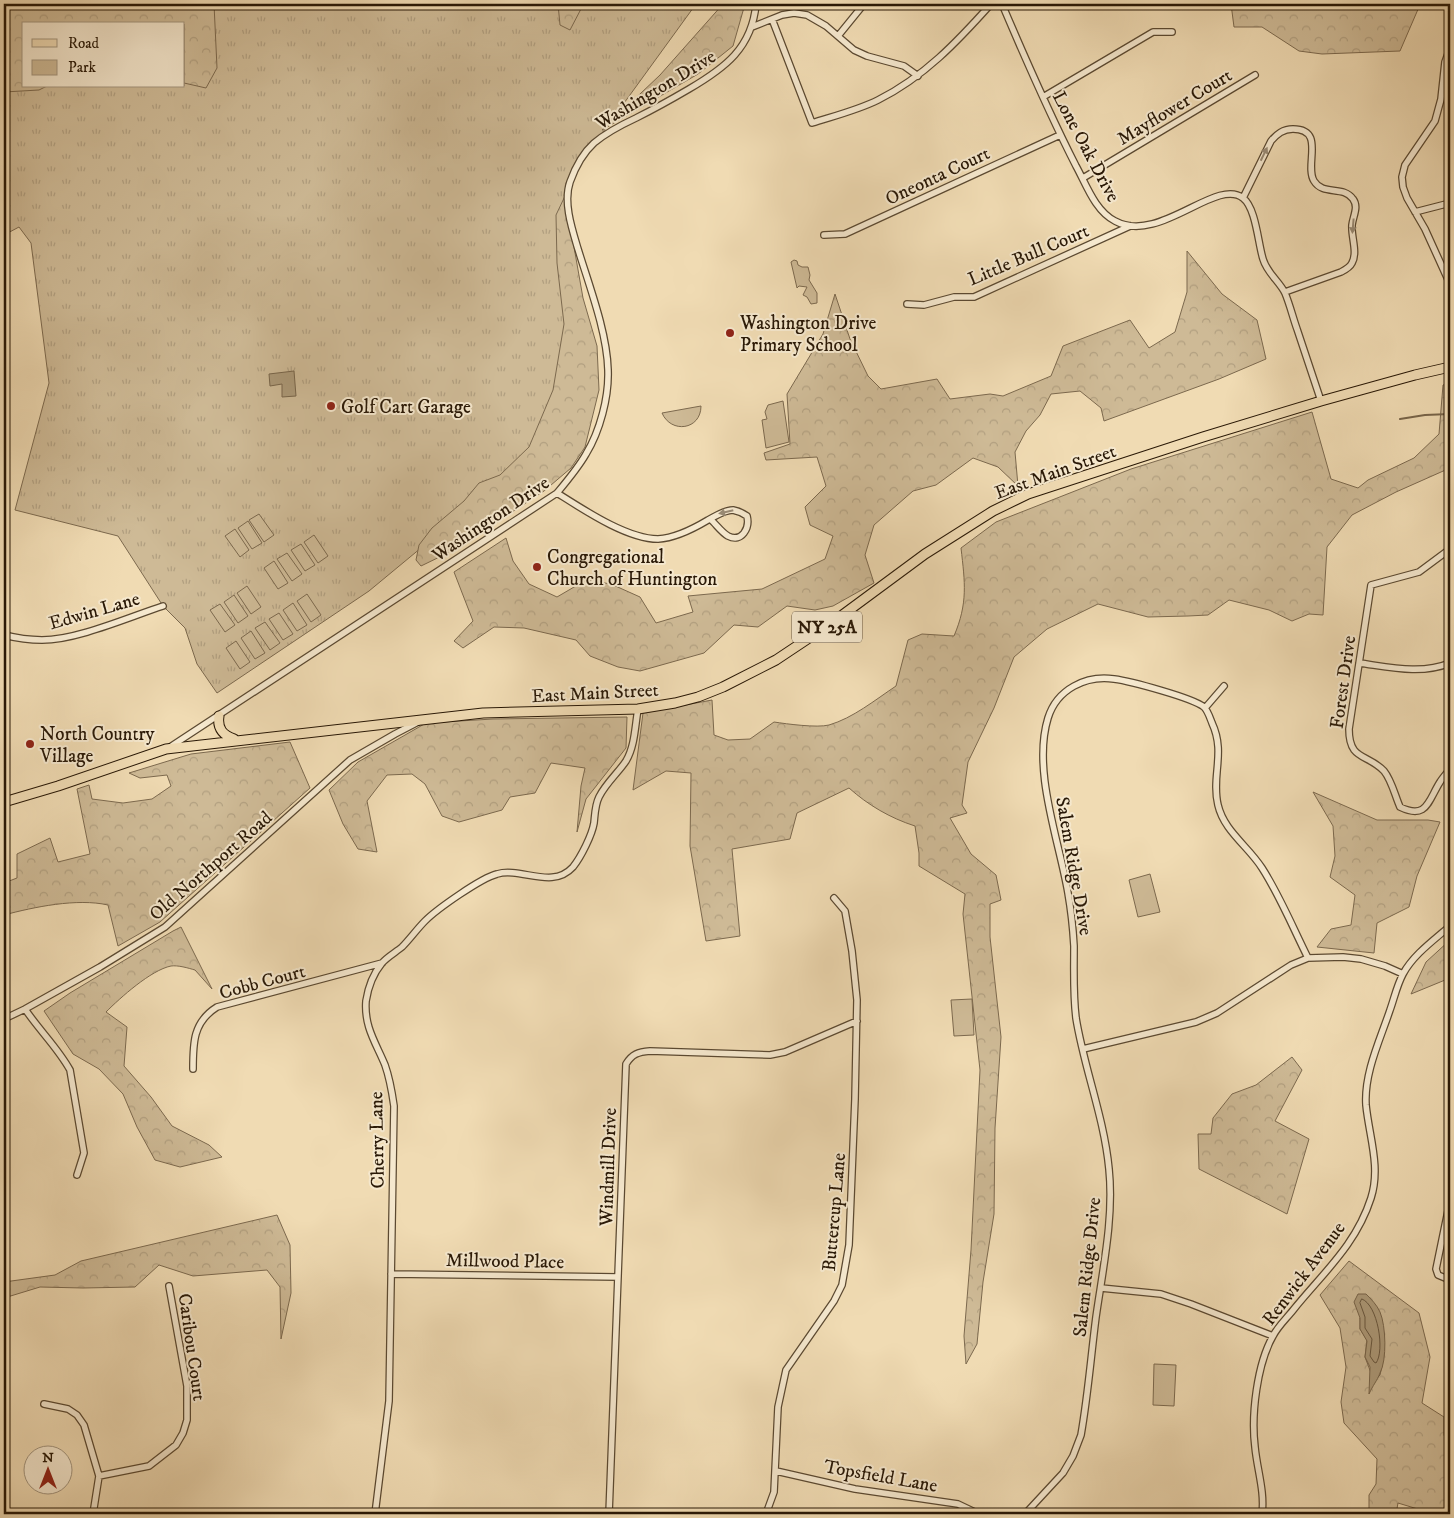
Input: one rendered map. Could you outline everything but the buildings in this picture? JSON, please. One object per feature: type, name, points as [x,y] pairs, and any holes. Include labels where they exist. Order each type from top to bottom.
[{"type":"main road","name":"East Main Street","points":[[4,802],[58,786],[166,749],[483,712],[638,709],[698,697],[730,684],[776,660],[833,622],[940,545],[993,511],[1028,494],[1321,401],[1414,374],[1450,367]]},
{"type":"main road","points":[[219,716],[220,730],[225,736],[237,740]]},
{"type":"street","name":"Washington Drive","points":[[166,749],[557,493],[575,471],[587,453],[598,426],[606,397],[608,371],[600,324],[572,229],[568,204],[569,184],[582,157],[593,144],[610,131],[661,105],[714,74],[735,56],[752,27],[757,4]]},
{"type":"street","points":[[838,36],[864,4]]},
{"type":"street","points":[[772,19],[812,123],[876,101],[918,76],[947,51],[991,4]]},
{"type":"street","name":"Lone Oak Drive","points":[[1002,4],[1060,135],[1095,202],[1115,222],[1130,226],[1149,225],[1163,222],[1214,197],[1226,194],[1243,198]]},
{"type":"street","points":[[752,27],[782,15],[794,13],[807,15],[826,26],[854,50],[867,56],[904,66],[918,76]]},
{"type":"street","points":[[1043,97],[1153,32],[1172,32]]},
{"type":"street","points":[[1450,48],[1445,62],[1435,121],[1405,165],[1402,177],[1405,193],[1425,229],[1450,284]]},
{"type":"street","name":"Mayflower Court","points":[[1083,178],[1255,75]]},
{"type":"street","points":[[1285,292],[1349,268],[1353,262],[1354,254],[1352,225],[1356,205],[1353,198],[1346,193],[1320,189],[1315,183],[1311,175],[1313,145],[1311,137],[1305,132],[1298,130],[1283,131],[1276,135],[1243,198],[1251,209],[1265,266],[1285,292],[1321,401]]},
{"type":"street","name":"Oneonta Court","points":[[824,235],[845,234],[1060,135]]},
{"type":"street","points":[[1415,212],[1450,203]]},
{"type":"street","name":"Little Bull Court","points":[[906,304],[924,305],[954,297],[974,297],[1130,226]]},
{"type":"street","points":[[557,493],[595,516],[639,537],[657,539],[672,537],[717,514],[733,510],[747,516],[749,523],[744,534],[737,538],[730,537],[710,519]]},
{"type":"street","name":"Forest Drive","points":[[1450,549],[1420,572],[1371,585],[1349,729],[1349,740],[1354,751],[1374,763],[1384,772],[1400,807],[1410,812],[1420,812],[1428,804],[1440,780],[1450,769]]},
{"type":"street","name":"Edwin Lane","points":[[4,635],[43,640],[57,638],[83,632],[163,606]]},
{"type":"street","points":[[1359,663],[1416,670],[1450,663]]},
{"type":"street","name":"Salem Ridge Drive","points":[[1025,1514],[1063,1473],[1073,1456],[1081,1434],[1101,1288],[1110,1203],[1109,1170],[1105,1140],[1083,1049],[1074,997],[1074,947],[1068,894],[1043,769],[1042,752],[1049,714],[1058,699],[1073,686],[1088,680],[1105,678],[1122,680],[1191,700],[1206,708]]},
{"type":"street","points":[[1224,686],[1206,708],[1217,735],[1220,749],[1216,788],[1218,805],[1223,819],[1251,853],[1268,879],[1308,958]]},
{"type":"street","name":"Cherry Lane","points":[[375,1514],[389,1401],[394,1106],[389,1076],[370,1035],[366,1004],[368,987],[382,964],[435,912],[482,880],[496,874],[509,872],[547,878],[560,876],[572,867],[586,844],[594,825],[595,810],[599,797],[627,760],[632,747],[638,709]]},
{"type":"street","name":"Old Northport Road","points":[[4,1019],[100,967],[165,928],[350,760],[425,719]]},
{"type":"street","name":"Buttercup Lane","points":[[766,1514],[774,1492],[778,1407],[786,1370],[834,1302],[842,1285],[849,1246],[857,1000],[852,951],[845,911],[834,898]]},
{"type":"street","name":"Renwick Avenue","points":[[1262,1514],[1254,1418],[1256,1394],[1262,1368],[1273,1336],[1309,1291],[1334,1264],[1353,1238],[1370,1200],[1375,1182],[1375,1167],[1366,1102],[1367,1084],[1373,1062],[1403,974],[1423,950],[1450,926]]},
{"type":"street","points":[[1083,1049],[1196,1022],[1223,1009],[1291,965],[1308,958],[1336,956],[1360,959],[1385,966],[1403,974]]},
{"type":"street","name":"Cobb Court","points":[[193,1069],[193,1048],[196,1033],[207,1013],[217,1007],[382,964]]},
{"type":"street","points":[[25,1009],[36,1026],[64,1059],[70,1070],[84,1152],[77,1175]]},
{"type":"street","name":"Windmill Drive","points":[[609,1514],[626,1064],[631,1056],[638,1052],[650,1051],[770,1056],[785,1052],[857,1021]]},
{"type":"street","points":[[1450,1202],[1436,1269],[1438,1275],[1450,1280]]},
{"type":"street","name":"Millwood Place","points":[[391,1274],[618,1277]]},
{"type":"street","name":"Caribou Court","points":[[99,1476],[149,1466],[176,1445],[183,1433],[187,1420],[187,1386],[169,1286]]},
{"type":"street","points":[[1101,1288],[1161,1294],[1273,1336]]},
{"type":"street","points":[[44,1404],[68,1409],[77,1415],[84,1425],[99,1476],[93,1514]]},
{"type":"street","name":"Topsfield Lane","points":[[776,1471],[855,1489],[958,1504],[979,1514]]},
{"type":"green space","points":[[4,4],[27,4],[29,7],[56,4],[214,4],[217,68],[206,88],[185,83],[185,22],[22,22],[22,88],[43,88],[39,90],[4,92]]},
{"type":"green space","points":[[192,4],[696,4],[566,183],[570,335],[543,447],[369,591],[217,693],[197,664],[185,628],[163,606],[118,536],[15,510],[49,383],[31,243],[19,227],[4,235],[4,71],[22,84],[22,88],[185,88],[185,48]]},
{"type":"green space","points":[[558,4],[582,4],[570,30],[560,25]]},
{"type":"green space","points":[[723,4],[745,4],[733,46],[698,74],[602,130],[660,75]]},
{"type":"green space","points":[[1231,4],[1424,4],[1419,7],[1400,51],[1322,54],[1299,51],[1262,27],[1234,27]]},
{"type":"green space","points":[[565,196],[583,298],[597,346],[599,390],[585,447],[571,468],[544,491],[456,549],[421,566],[416,560],[419,545],[432,528],[464,501],[479,483],[500,475],[529,447],[553,390],[564,324],[557,263],[556,215]]},
{"type":"green space","points":[[1187,251],[1222,294],[1257,320],[1266,359],[1219,379],[1104,421],[1101,408],[1080,391],[1051,394],[1040,415],[1026,431],[1015,452],[1018,486],[998,467],[973,458],[936,485],[913,491],[874,525],[865,555],[874,583],[833,606],[815,610],[787,606],[758,627],[734,625],[704,653],[640,671],[618,667],[590,656],[576,640],[524,628],[494,627],[463,648],[454,641],[473,621],[454,572],[506,538],[513,561],[529,584],[557,597],[586,580],[611,584],[640,597],[656,623],[693,612],[688,596],[762,589],[825,559],[833,536],[810,525],[805,507],[826,486],[817,457],[766,460],[764,453],[790,444],[787,394],[823,334],[835,294],[850,339],[868,376],[881,389],[937,379],[950,399],[990,394],[1003,396],[1051,376],[1063,346],[1130,320],[1149,348],[1175,332],[1187,292]]},
{"type":"green space","points":[[794,260],[802,267],[808,267],[809,280],[817,293],[817,303],[811,304],[807,297],[803,295],[807,287],[799,286],[797,288],[791,262]]},
{"type":"green space","points":[[1450,383],[1450,468],[1396,492],[1352,515],[1327,547],[1323,615],[1309,614],[1292,621],[1269,610],[1229,600],[1208,615],[1148,617],[1098,604],[1047,629],[1014,657],[994,708],[968,762],[962,805],[967,813],[950,818],[971,854],[996,875],[1001,900],[990,904],[990,937],[1001,1037],[995,1128],[994,1214],[983,1282],[977,1344],[966,1364],[964,1336],[971,1250],[980,1070],[963,914],[965,894],[919,866],[915,826],[880,810],[849,788],[797,813],[790,839],[732,849],[740,936],[706,941],[690,846],[691,773],[666,771],[633,790],[643,713],[712,700],[714,735],[728,740],[750,739],[774,722],[817,726],[838,722],[864,708],[896,686],[908,640],[922,634],[954,636],[962,613],[964,593],[961,548],[996,522],[1131,469],[1312,412],[1331,479],[1358,488],[1368,480],[1414,458],[1439,434],[1443,385]]},
{"type":"green space","points":[[783,401],[789,442],[766,448],[762,420],[767,419],[765,412],[768,405]]},
{"type":"green space","points":[[701,406],[700,414],[696,420],[685,426],[672,424],[666,420],[662,413]]},
{"type":"green space","points":[[259,514],[274,535],[264,542],[249,520]]},
{"type":"green space","points":[[248,521],[262,543],[252,549],[238,528]]},
{"type":"green space","points":[[235,529],[249,550],[240,557],[225,536]]},
{"type":"green space","points":[[314,535],[328,556],[318,563],[304,542]]},
{"type":"green space","points":[[301,544],[315,565],[305,571],[291,550]]},
{"type":"green space","points":[[287,553],[302,574],[292,581],[277,559]]},
{"type":"green space","points":[[274,561],[288,583],[278,589],[264,568]]},
{"type":"green space","points":[[247,586],[261,607],[251,614],[237,593]]},
{"type":"green space","points":[[307,594],[321,615],[311,622],[297,601]]},
{"type":"green space","points":[[234,595],[248,616],[238,623],[224,602]]},
{"type":"green space","points":[[293,603],[307,625],[297,631],[283,610]]},
{"type":"green space","points":[[220,604],[235,625],[225,632],[210,610]]},
{"type":"green space","points":[[279,613],[293,634],[283,640],[269,619]]},
{"type":"green space","points":[[265,622],[280,643],[270,650],[255,628]]},
{"type":"green space","points":[[251,631],[265,653],[255,659],[241,638]]},
{"type":"green space","points":[[236,641],[250,662],[240,669],[226,648]]},
{"type":"green space","points":[[627,717],[626,748],[586,799],[577,832],[581,786],[585,768],[551,763],[535,793],[510,797],[502,810],[459,822],[442,816],[425,784],[412,774],[387,775],[367,801],[377,852],[358,849],[343,824],[329,790],[358,762],[426,723],[493,719]]},
{"type":"green space","points":[[290,742],[310,788],[160,922],[118,946],[108,905],[83,902],[69,903],[42,906],[4,915],[4,883],[17,878],[17,854],[50,838],[58,862],[90,854],[77,789],[89,785],[92,799],[123,803],[152,799],[171,786],[167,775],[140,778],[129,773],[191,754]]},
{"type":"green space","points":[[1313,792],[1377,820],[1428,820],[1440,822],[1417,876],[1409,907],[1377,923],[1374,953],[1317,947],[1331,929],[1351,925],[1355,895],[1330,877],[1335,856],[1333,826]]},
{"type":"green space","points":[[1150,874],[1160,912],[1138,917],[1129,880]]},
{"type":"green space","points":[[181,927],[212,989],[195,970],[171,966],[145,979],[127,992],[106,1012],[127,1027],[124,1066],[151,1097],[172,1126],[209,1145],[222,1157],[180,1167],[155,1160],[137,1127],[123,1094],[99,1069],[73,1054],[44,1011],[70,993]]},
{"type":"green space","points":[[1450,940],[1450,978],[1411,994],[1426,962]]},
{"type":"green space","points":[[972,999],[974,1035],[954,1036],[951,1000]]},
{"type":"green space","points":[[1292,1057],[1302,1070],[1275,1121],[1309,1139],[1287,1214],[1199,1169],[1198,1134],[1211,1134],[1213,1118],[1232,1094],[1256,1085]]},
{"type":"green space","points":[[277,1215],[290,1245],[291,1293],[281,1339],[280,1287],[267,1270],[193,1276],[159,1265],[135,1287],[40,1287],[4,1298],[4,1282],[55,1275],[81,1261]]},
{"type":"green space","points":[[1349,1261],[1419,1313],[1430,1357],[1422,1403],[1444,1417],[1444,1435],[1450,1448],[1450,1514],[1434,1514],[1398,1503],[1396,1514],[1369,1514],[1369,1495],[1376,1484],[1377,1459],[1344,1423],[1341,1402],[1346,1367],[1340,1328],[1320,1295]],"holes":[[[1360,1318],[1382,1366],[1380,1375],[1374,1381],[1365,1357],[1367,1340],[1360,1329]]]},
{"type":"green space","points":[[1154,1364],[1176,1365],[1174,1406],[1153,1405]]},
{"type":"water","points":[[294,371],[296,396],[282,397],[282,384],[270,386],[269,374]]},
{"type":"water","points":[[1358,1294],[1366,1294],[1377,1307],[1382,1318],[1384,1334],[1384,1360],[1378,1378],[1369,1394],[1370,1367],[1365,1357],[1367,1341],[1360,1329],[1360,1318],[1354,1302]]},
{"type":"waterway","points":[[1400,419],[1450,414]]},
{"type":"place","name":"Washington Drive Primary School","points":[[730,333]]},
{"type":"place","name":"Golf Cart Garage","points":[[331,406]]},
{"type":"place","name":"Congregational Church of Huntington","points":[[537,567]]},
{"type":"place","name":"North Country Village","points":[[30,744]]}]
